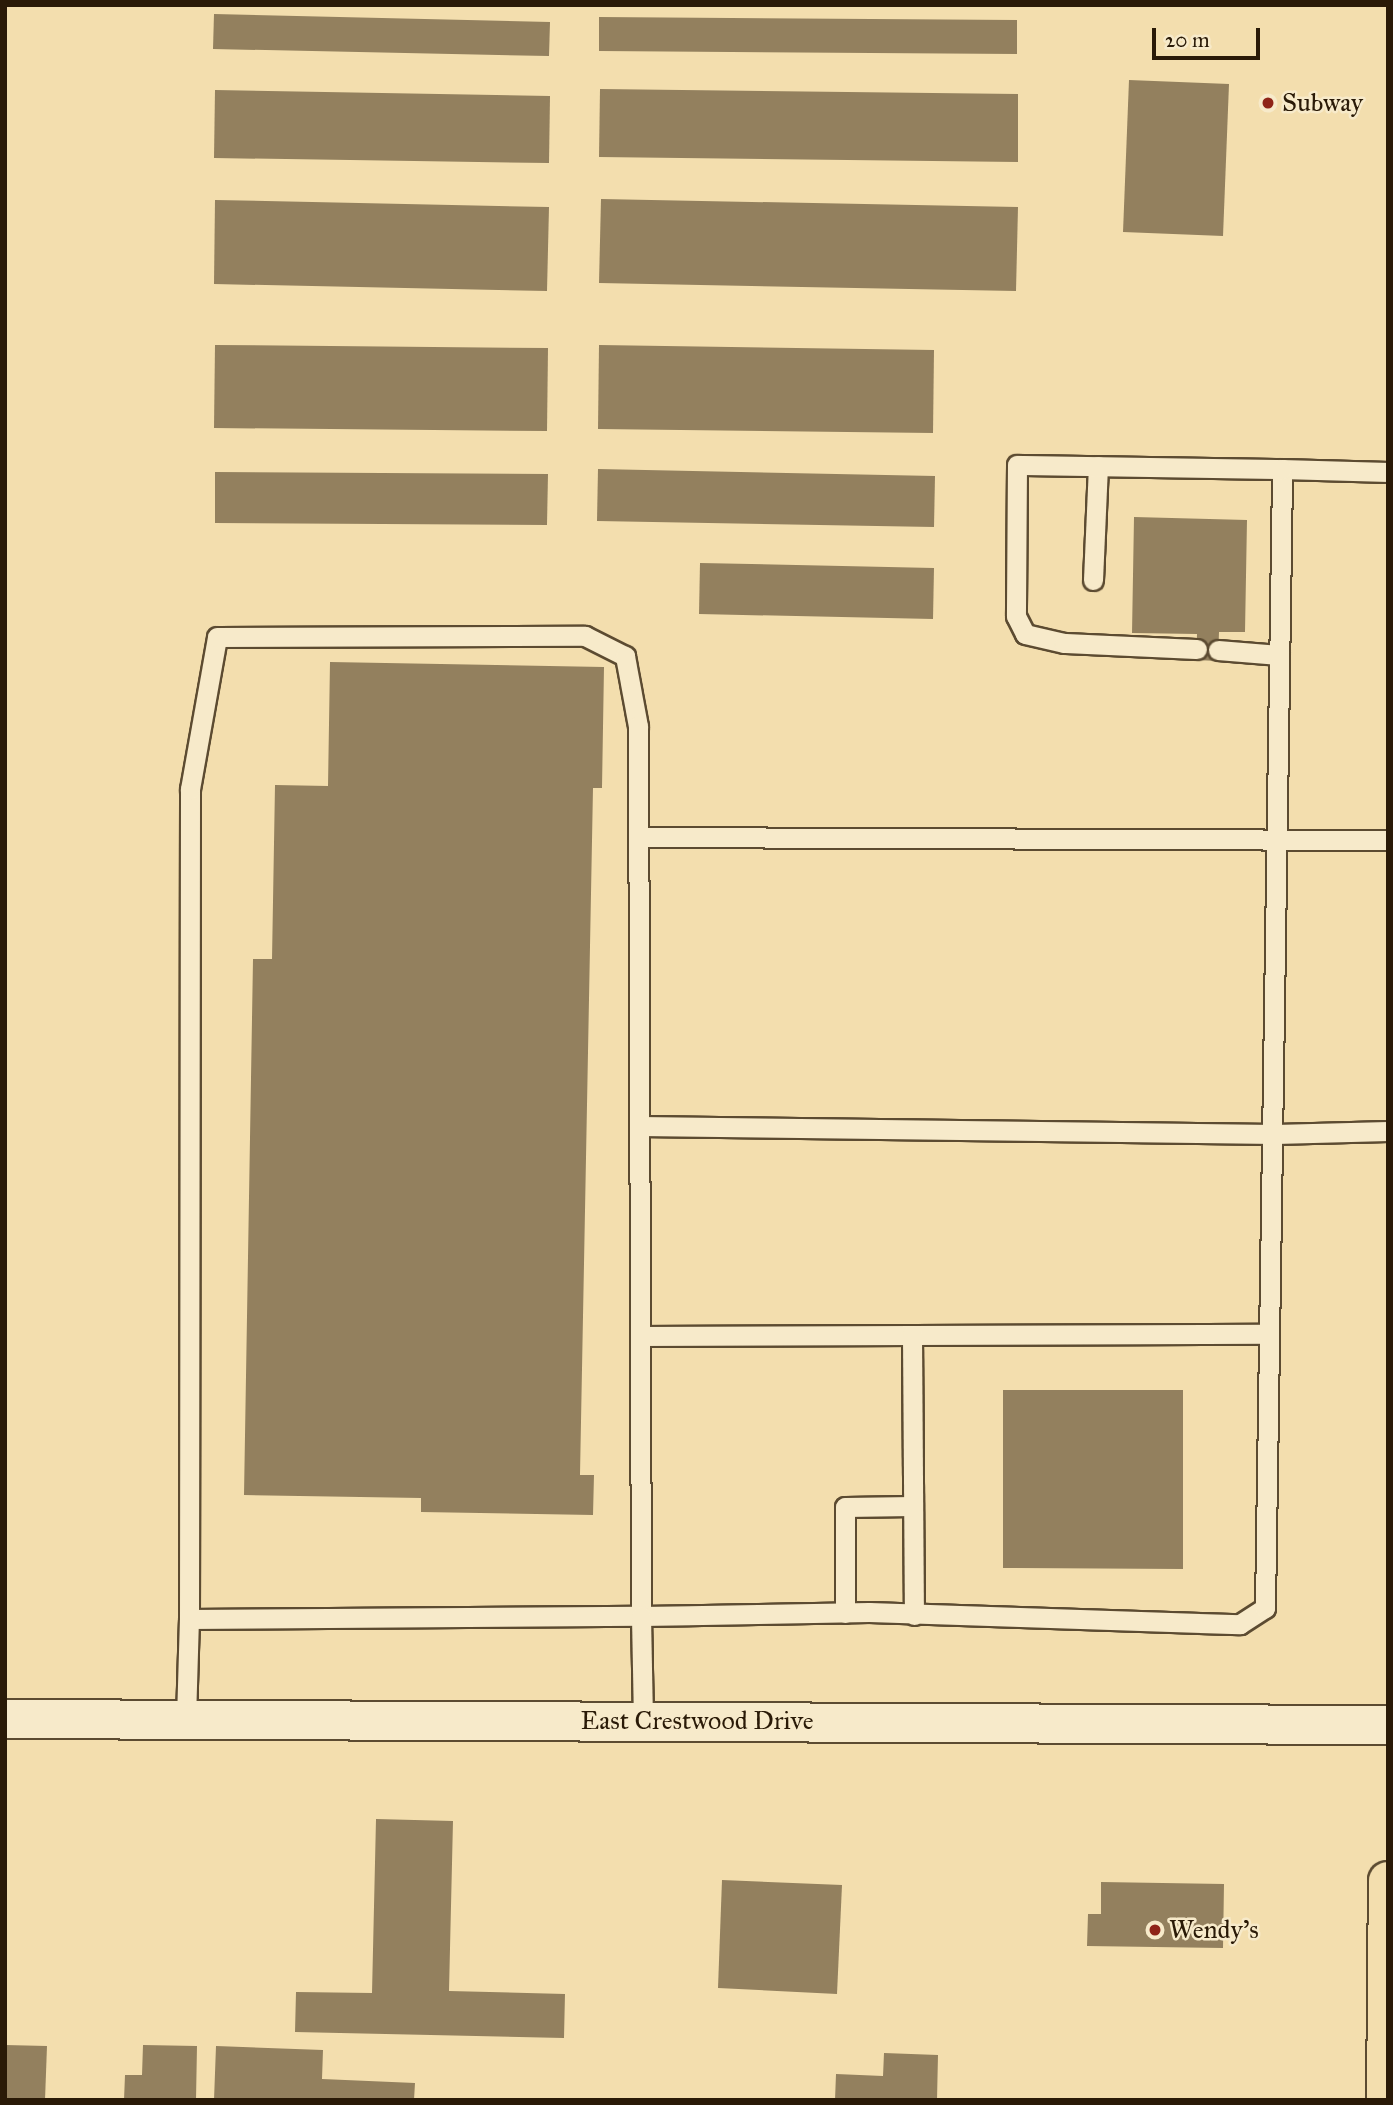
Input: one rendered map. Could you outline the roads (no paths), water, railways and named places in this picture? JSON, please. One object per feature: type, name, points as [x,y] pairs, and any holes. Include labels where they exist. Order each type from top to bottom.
[{"type":"main road","points":[[1386,2100],[1388,1881]]},
{"type":"street","name":"East Crestwood Drive","points":[[5,1718],[1388,1725]]},
{"type":"lane","points":[[1196,649],[1064,643],[1025,634],[1016,616],[1017,464],[1388,472]]},
{"type":"lane","points":[[1093,580],[1098,466]]},
{"type":"lane","points":[[188,1619],[845,1613],[1240,1624],[1265,1608],[1275,1134],[1276,836],[1282,468]]},
{"type":"lane","points":[[186,1719],[190,789],[217,637],[585,636],[625,656],[638,726],[643,1721]]},
{"type":"lane","points":[[1218,650],[1279,655]]},
{"type":"lane","points":[[638,837],[1276,836],[1388,840]]},
{"type":"lane","points":[[639,1126],[1275,1134],[1388,1131]]},
{"type":"lane","points":[[640,1336],[1269,1334]]},
{"type":"lane","points":[[912,1335],[914,1615]]},
{"type":"lane","points":[[845,1613],[845,1507],[913,1506]]},
{"type":"place","name":"Subway","points":[[1268,103]]},
{"type":"place","name":"Wendy's","points":[[1155,1930]]}]
